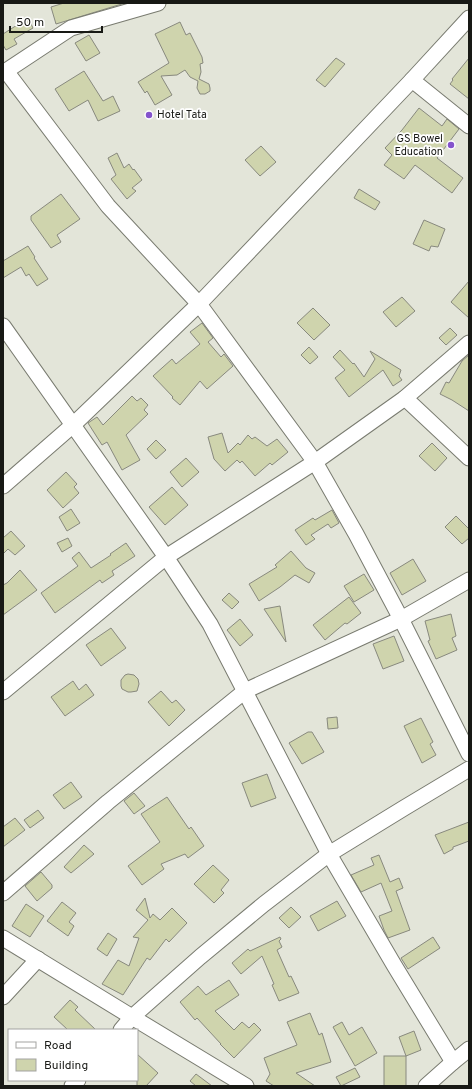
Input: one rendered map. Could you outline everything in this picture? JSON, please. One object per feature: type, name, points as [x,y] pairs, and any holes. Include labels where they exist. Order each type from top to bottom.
[{"type":"street","points":[[158,3],[71,28],[5,72],[108,206],[199,304],[315,462],[401,618],[469,754]]},
{"type":"street","points":[[3,486],[73,425],[199,304],[469,18]]},
{"type":"street","points":[[412,80],[469,126]]},
{"type":"street","points":[[3,326],[166,557],[210,624],[329,854],[452,1062]]},
{"type":"street","points":[[3,692],[166,557],[315,462],[405,398],[469,343]]},
{"type":"street","points":[[405,398],[469,458]]},
{"type":"street","points":[[3,893],[108,802],[245,691],[401,618],[469,580]]},
{"type":"street","points":[[122,1029],[132,1018],[200,957],[264,904],[329,854],[469,769]]},
{"type":"street","points":[[3,938],[132,1018],[246,1086]]},
{"type":"street","points":[[3,997],[38,959]]},
{"type":"street","points":[[426,1086],[452,1062],[469,1049]]},
{"type":"building","points":[[64,3],[125,3],[56,24],[51,7]]},
{"type":"building","points":[[25,20],[29,20],[33,28],[14,39],[17,44],[6,50],[3,45],[3,34]]},
{"type":"building","points":[[180,22],[186,35],[190,33],[202,57],[203,63],[200,64],[201,72],[199,79],[209,84],[210,91],[205,94],[200,94],[197,88],[198,81],[190,77],[185,70],[177,75],[161,76],[172,95],[155,105],[147,91],[145,93],[138,82],[169,63],[155,34]]},
{"type":"building","points":[[89,35],[100,53],[86,61],[75,43]]},
{"type":"building","points":[[336,58],[345,64],[325,87],[316,80]]},
{"type":"building","points":[[469,58],[469,99],[450,84],[453,80],[452,79]]},
{"type":"building","points":[[84,71],[103,101],[113,96],[120,111],[98,121],[88,100],[69,111],[55,89]]},
{"type":"building","points":[[419,108],[442,126],[447,119],[459,129],[437,158],[463,178],[452,193],[415,165],[404,179],[384,165],[392,155],[385,148],[402,130]]},
{"type":"building","points":[[261,146],[276,162],[260,176],[245,160]]},
{"type":"building","points":[[117,153],[124,168],[129,164],[142,180],[132,188],[136,191],[127,199],[111,179],[116,175],[108,158]]},
{"type":"building","points":[[359,189],[380,202],[375,210],[354,198]]},
{"type":"building","points":[[61,194],[80,219],[57,235],[61,242],[51,248],[31,220],[31,216]]},
{"type":"building","points":[[424,220],[445,229],[438,247],[431,246],[429,251],[413,244]]},
{"type":"building","points":[[28,246],[48,279],[37,286],[29,274],[26,276],[21,267],[3,278],[3,261]]},
{"type":"building","points":[[469,281],[469,318],[451,302]]},
{"type":"building","points":[[402,297],[415,311],[396,327],[383,312]]},
{"type":"building","points":[[313,308],[330,325],[314,340],[297,323]]},
{"type":"building","points":[[202,323],[213,338],[208,342],[221,357],[224,354],[233,366],[207,389],[200,381],[180,405],[153,376],[172,359],[176,364],[200,344],[190,332]]},
{"type":"building","points":[[450,328],[457,335],[446,345],[439,338]]},
{"type":"building","points":[[309,347],[318,357],[310,364],[301,355]]},
{"type":"building","points":[[340,350],[353,364],[354,363],[364,377],[375,359],[370,351],[401,370],[399,376],[402,380],[393,386],[383,370],[349,397],[335,378],[345,370],[333,357]]},
{"type":"building","points":[[469,355],[469,411],[440,394],[446,382],[449,383],[462,361]]},
{"type":"building","points":[[132,396],[137,401],[141,398],[148,405],[144,410],[148,414],[126,435],[140,460],[122,470],[107,442],[102,445],[88,423],[97,417],[103,425]]},
{"type":"building","points":[[222,433],[228,453],[238,443],[240,445],[248,435],[252,439],[255,437],[267,446],[277,439],[288,452],[272,465],[270,463],[255,476],[242,461],[240,463],[237,460],[225,471],[214,459],[208,437]]},
{"type":"building","points":[[156,440],[166,450],[156,459],[147,449]]},
{"type":"building","points":[[432,443],[447,458],[435,471],[419,456]]},
{"type":"building","points":[[186,458],[199,472],[182,487],[170,472]]},
{"type":"building","points":[[66,472],[77,484],[74,487],[79,493],[63,508],[47,490]]},
{"type":"building","points":[[172,487],[188,505],[165,525],[149,507]]},
{"type":"building","points":[[71,509],[80,523],[67,531],[59,517]]},
{"type":"building","points":[[332,510],[339,523],[331,528],[328,524],[311,535],[315,539],[306,545],[295,530],[313,518],[315,520]]},
{"type":"building","points":[[456,516],[469,529],[469,538],[462,544],[445,527]]},
{"type":"building","points":[[11,531],[25,546],[15,555],[8,549],[3,554],[3,538]]},
{"type":"building","points":[[68,538],[72,546],[62,552],[57,543]]},
{"type":"building","points":[[126,543],[135,556],[112,571],[114,575],[102,583],[100,580],[55,613],[41,593],[78,566],[72,558],[79,552],[91,568]]},
{"type":"building","points":[[291,551],[306,568],[315,573],[309,583],[295,575],[259,601],[249,584],[277,567],[275,565]]},
{"type":"building","points":[[413,559],[426,581],[402,595],[390,573]]},
{"type":"building","points":[[20,570],[37,590],[3,615],[3,585]]},
{"type":"building","points":[[364,574],[374,590],[354,602],[344,586]]},
{"type":"building","points":[[229,593],[239,602],[232,609],[222,600]]},
{"type":"building","points":[[349,597],[361,613],[347,624],[345,623],[325,640],[313,625]]},
{"type":"building","points":[[280,606],[286,642],[264,609]]},
{"type":"building","points":[[451,614],[456,636],[452,638],[457,650],[436,659],[428,641],[430,640],[425,621]]},
{"type":"building","points":[[240,619],[253,635],[240,646],[227,630]]},
{"type":"building","points":[[111,628],[126,648],[101,666],[86,645]]},
{"type":"building","points":[[394,636],[404,661],[383,669],[373,644]]},
{"type":"building","points":[[128,674],[134,675],[138,679],[139,684],[137,691],[128,692],[122,689],[121,680]]},
{"type":"building","points":[[73,681],[79,690],[86,684],[94,695],[65,716],[51,697]]},
{"type":"building","points":[[161,691],[172,703],[176,700],[185,710],[169,726],[148,702]]},
{"type":"building","points":[[337,717],[338,728],[328,729],[327,718]]},
{"type":"building","points":[[421,718],[433,742],[430,744],[436,755],[422,763],[404,726]]},
{"type":"building","points":[[308,732],[312,732],[324,752],[302,764],[289,743]]},
{"type":"building","points":[[267,774],[276,798],[251,807],[242,783]]},
{"type":"building","points":[[71,782],[82,797],[64,809],[53,795]]},
{"type":"building","points":[[134,793],[145,806],[134,814],[124,801]]},
{"type":"building","points":[[167,797],[189,829],[191,827],[204,846],[188,858],[185,854],[161,864],[164,869],[142,885],[128,866],[160,842],[141,814]]},
{"type":"building","points":[[38,810],[44,818],[30,828],[24,820]]},
{"type":"building","points":[[15,818],[25,830],[3,847],[3,827]]},
{"type":"building","points":[[469,822],[469,841],[453,847],[453,849],[444,854],[435,835]]},
{"type":"building","points":[[84,845],[94,854],[71,873],[64,867]]},
{"type":"building","points":[[379,855],[390,882],[399,878],[403,888],[396,891],[410,930],[388,938],[379,916],[392,911],[381,883],[361,892],[351,875],[374,865],[371,858]]},
{"type":"building","points":[[213,865],[229,880],[221,890],[224,893],[214,903],[194,884]]},
{"type":"building","points":[[41,872],[52,885],[52,888],[37,901],[25,886]]},
{"type":"building","points":[[145,898],[150,918],[153,914],[160,920],[172,908],[187,923],[169,942],[166,939],[150,960],[147,958],[123,995],[102,984],[118,960],[129,966],[139,938],[133,937],[148,920],[136,910]]},
{"type":"building","points":[[337,901],[346,916],[318,931],[310,916]]},
{"type":"building","points":[[62,902],[76,913],[69,922],[74,926],[68,936],[47,921]]},
{"type":"building","points":[[26,904],[44,916],[30,937],[12,926]]},
{"type":"building","points":[[291,907],[301,917],[289,928],[279,918]]},
{"type":"building","points":[[108,933],[117,939],[107,956],[97,949]]},
{"type":"building","points":[[280,937],[281,939],[279,941],[282,947],[277,950],[289,977],[291,976],[299,993],[279,1001],[272,985],[274,984],[262,956],[241,974],[232,963],[248,949],[250,951]]},
{"type":"building","points":[[433,937],[440,948],[408,969],[401,958]]},
{"type":"building","points":[[229,980],[239,995],[215,1011],[234,1030],[242,1022],[249,1028],[254,1023],[261,1030],[234,1058],[197,1018],[195,1020],[180,1002],[198,986],[206,995]]},
{"type":"building","points":[[70,1000],[78,1007],[75,1010],[95,1029],[67,1029],[54,1017]]},
{"type":"building","points":[[310,1013],[319,1035],[322,1033],[331,1062],[296,1073],[315,1086],[274,1086],[266,1081],[270,1074],[264,1058],[297,1045],[287,1022]]},
{"type":"building","points":[[342,1022],[349,1035],[362,1027],[377,1053],[355,1066],[333,1027]]},
{"type":"building","points":[[414,1031],[421,1050],[406,1056],[399,1037]]},
{"type":"building","points":[[138,1055],[158,1073],[146,1086],[137,1086]]},
{"type":"building","points":[[384,1056],[406,1056],[406,1086],[384,1086]]},
{"type":"building","points":[[355,1068],[360,1077],[341,1086],[336,1077]]},
{"type":"building","points":[[196,1074],[212,1086],[196,1086],[190,1081]]},
{"type":"place","name":"Hotel Tata","points":[[149,115]]},
{"type":"place","name":"GS Bowel Education","points":[[451,145]]}]
